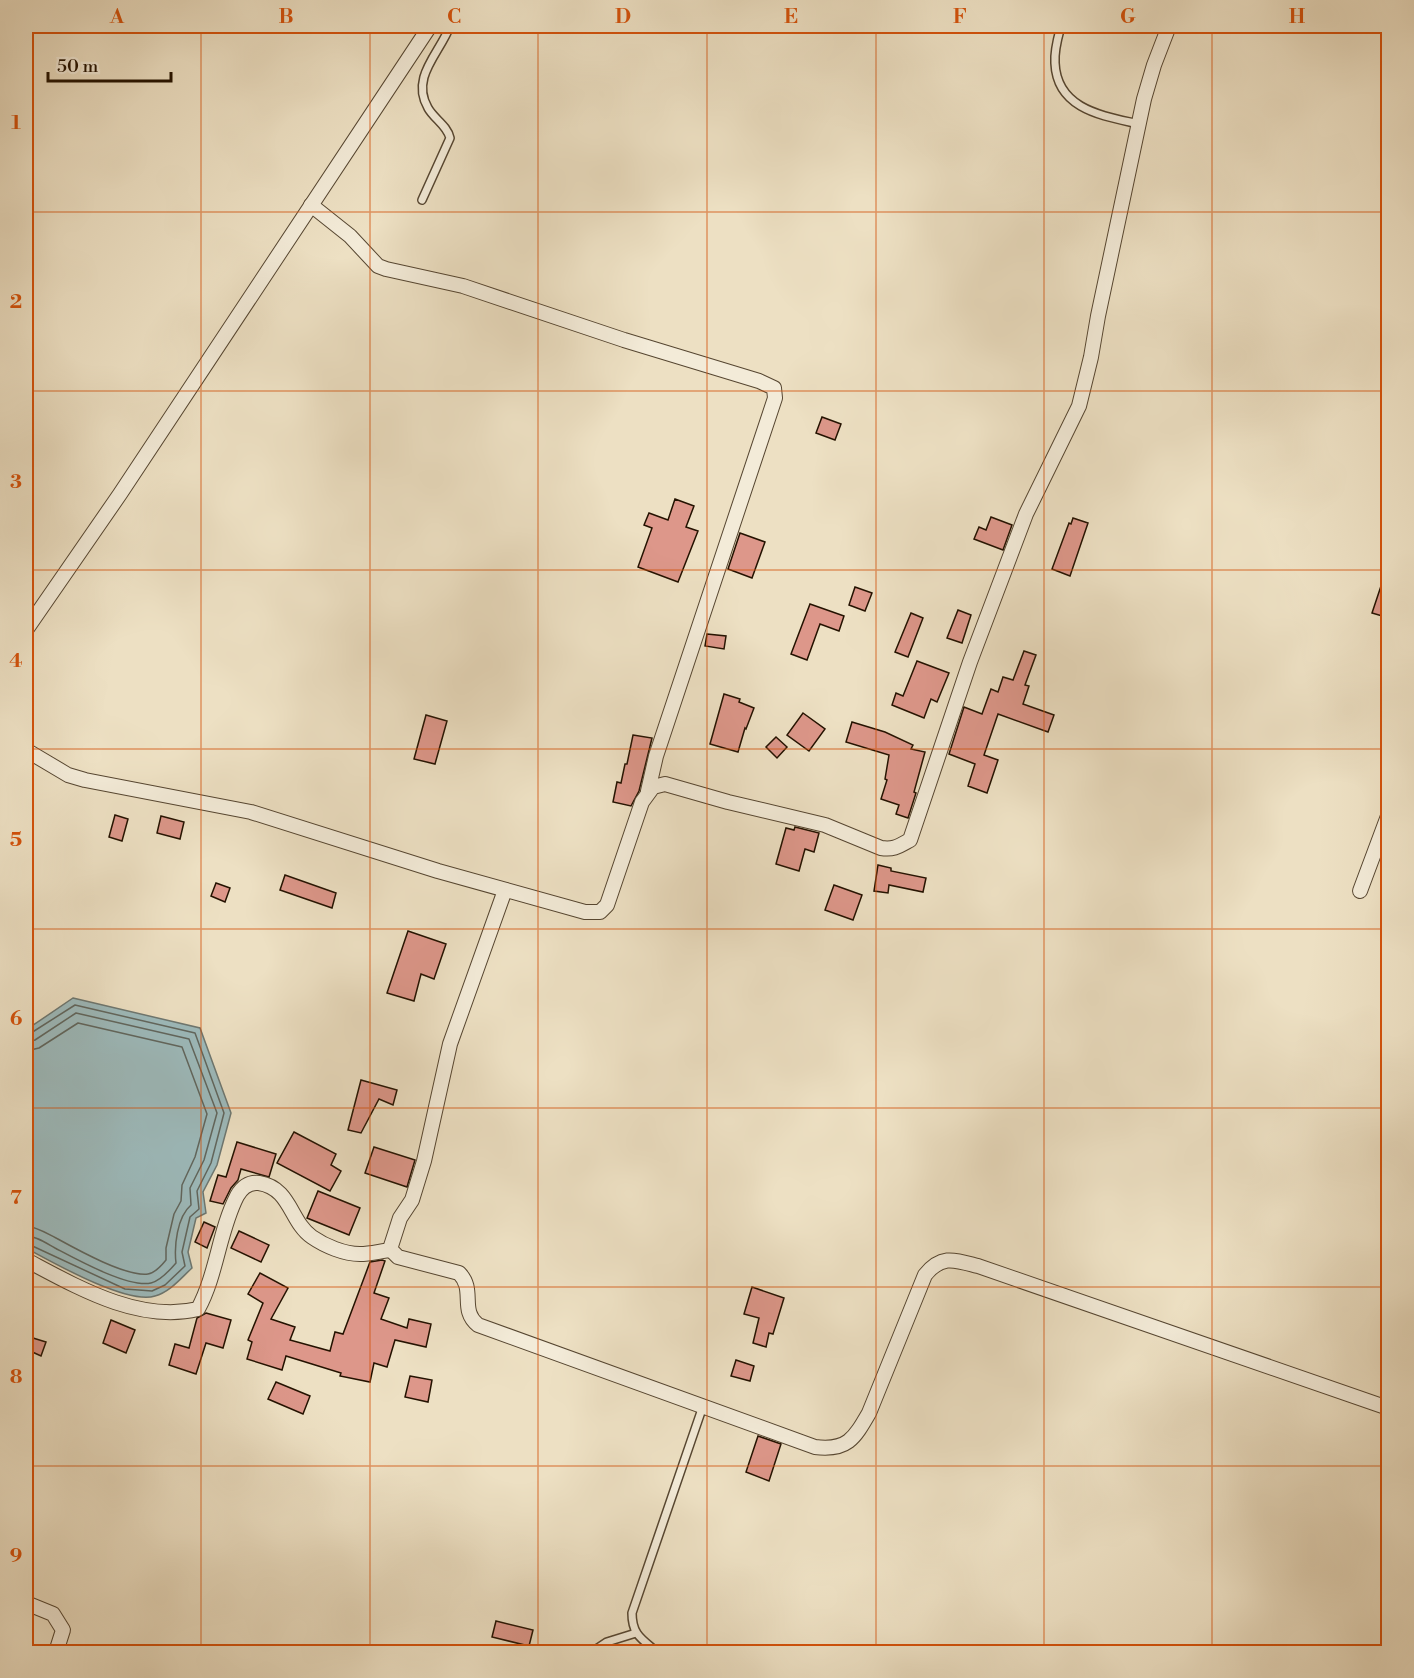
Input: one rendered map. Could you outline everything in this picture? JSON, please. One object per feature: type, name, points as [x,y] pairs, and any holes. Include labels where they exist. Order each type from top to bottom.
[{"type":"street","points":[[26,630],[120,494],[430,26]]},
{"type":"street","points":[[648,791],[658,784],[678,786],[728,802],[825,825],[890,850],[910,840],[970,662],[1026,514],[1079,406],[1092,357],[1098,316],[1139,124],[1154,65],[1169,26]]},
{"type":"street","points":[[26,750],[68,775],[251,812],[572,910],[600,912],[607,905],[642,802],[648,791],[656,756],[775,398],[774,388],[759,381],[624,340],[463,286],[378,266],[350,236],[311,205]]},
{"type":"street","points":[[1360,891],[1389,816]]},
{"type":"street","points":[[505,890],[450,1044],[424,1161],[412,1200],[400,1218],[393,1238],[392,1250],[399,1257],[459,1274],[467,1285],[468,1313],[471,1320],[478,1325],[815,1447],[832,1449],[850,1441],[859,1430],[869,1413],[925,1275],[939,1261],[949,1260],[978,1266],[1389,1408]]},
{"type":"street","points":[[28,1261],[87,1292],[111,1301],[182,1313],[198,1309],[205,1296],[237,1196],[243,1187],[253,1183],[263,1184],[282,1194],[311,1237],[342,1251],[360,1254],[392,1250]]},
{"type":"street","points":[[26,1603],[53,1614],[63,1630],[56,1653]]},
{"type":"lane","points":[[422,200],[450,138],[447,129],[430,112],[425,103],[423,91],[426,68],[450,26]]},
{"type":"lane","points":[[1061,26],[1055,64],[1059,79],[1072,101],[1084,109],[1139,124]]},
{"type":"lane","points":[[657,1653],[636,1633],[632,1626],[632,1613],[702,1406]]},
{"type":"lane","points":[[592,1653],[607,1642],[636,1633]]},
{"type":"water","points":[[73,998],[200,1028],[231,1113],[217,1165],[203,1192],[206,1213],[196,1218],[188,1252],[192,1268],[170,1288],[155,1296],[142,1297],[127,1294],[90,1281],[26,1248],[26,1030]]},
{"type":"building","points":[[822,417],[841,424],[835,440],[816,433]]},
{"type":"building","points":[[675,499],[694,506],[686,527],[698,531],[678,582],[638,567],[652,528],[644,525],[649,513],[668,520]]},
{"type":"building","points":[[991,517],[1012,525],[1003,550],[974,539],[979,527],[986,530]]},
{"type":"building","points":[[1073,518],[1088,523],[1070,576],[1052,569]]},
{"type":"building","points":[[740,533],[765,542],[752,578],[728,569]]},
{"type":"building","points":[[1386,571],[1389,571],[1389,618],[1372,613]]},
{"type":"building","points":[[855,587],[872,593],[865,611],[849,605]]},
{"type":"building","points":[[810,604],[844,616],[839,631],[820,624],[807,660],[791,654]]},
{"type":"building","points":[[958,610],[971,615],[962,643],[947,638]]},
{"type":"building","points":[[911,613],[923,618],[908,657],[895,652]]},
{"type":"building","points":[[707,634],[726,636],[724,649],[705,646]]},
{"type":"building","points":[[1024,651],[1036,655],[1025,685],[1029,686],[1023,704],[1054,715],[1048,732],[998,714],[984,755],[998,760],[987,793],[968,786],[975,764],[949,754],[964,707],[982,714],[991,689],[998,692],[1003,677],[1013,680]]},
{"type":"building","points":[[917,661],[949,673],[937,702],[931,699],[924,718],[892,705],[896,693],[903,696]]},
{"type":"building","points":[[724,694],[740,699],[739,702],[754,708],[738,752],[710,744]]},
{"type":"building","points":[[803,713],[825,729],[809,751],[787,735]]},
{"type":"building","points":[[426,715],[447,721],[435,764],[414,759]]},
{"type":"building","points":[[852,722],[885,732],[913,745],[911,749],[925,752],[908,818],[896,814],[899,805],[881,799],[887,780],[885,779],[889,755],[846,742]]},
{"type":"building","points":[[633,735],[652,738],[639,791],[631,806],[613,802],[617,782],[621,783],[625,764],[627,764]]},
{"type":"building","points":[[776,737],[787,747],[777,758],[766,747]]},
{"type":"building","points":[[115,815],[128,819],[122,841],[109,837]]},
{"type":"building","points":[[161,816],[184,822],[180,839],[157,833]]},
{"type":"building","points":[[795,827],[819,833],[814,852],[805,849],[799,871],[776,864],[786,828],[794,830]]},
{"type":"building","points":[[878,865],[891,868],[891,871],[926,878],[923,892],[889,885],[888,893],[874,891]]},
{"type":"building","points":[[285,875],[336,893],[332,908],[280,890]]},
{"type":"building","points":[[216,883],[230,888],[225,902],[211,896]]},
{"type":"building","points":[[834,885],[862,895],[853,920],[825,910]]},
{"type":"building","points":[[408,931],[446,944],[434,979],[421,974],[414,1001],[387,993]]},
{"type":"building","points":[[361,1080],[397,1090],[393,1105],[379,1099],[361,1133],[348,1130]]},
{"type":"building","points":[[294,1132],[336,1154],[331,1165],[341,1171],[330,1191],[277,1163]]},
{"type":"building","points":[[237,1142],[276,1154],[269,1177],[241,1169],[238,1180],[223,1204],[210,1201],[218,1175],[226,1177]]},
{"type":"building","points":[[374,1147],[415,1160],[407,1187],[365,1173]]},
{"type":"building","points":[[318,1191],[360,1208],[349,1235],[307,1218]]},
{"type":"building","points":[[204,1222],[215,1227],[207,1248],[195,1242]]},
{"type":"building","points":[[239,1231],[269,1245],[261,1262],[231,1248]]},
{"type":"building","points":[[385,1261],[374,1293],[389,1298],[381,1319],[407,1328],[409,1319],[431,1324],[426,1347],[395,1340],[387,1367],[374,1363],[370,1382],[340,1376],[341,1373],[286,1356],[282,1370],[247,1359],[252,1342],[248,1340],[263,1303],[248,1294],[260,1273],[288,1288],[271,1319],[295,1327],[290,1340],[330,1351],[335,1332],[343,1334],[370,1262]]},
{"type":"building","points":[[752,1287],[784,1298],[773,1334],[769,1333],[766,1347],[753,1343],[759,1318],[744,1314]]},
{"type":"building","points":[[206,1313],[231,1320],[223,1348],[206,1343],[196,1374],[169,1365],[175,1344],[189,1348],[197,1318]]},
{"type":"building","points":[[111,1320],[135,1330],[126,1353],[103,1343]]},
{"type":"building","points":[[33,1338],[46,1342],[41,1356],[28,1350]]},
{"type":"building","points":[[736,1360],[754,1366],[750,1381],[731,1376]]},
{"type":"building","points":[[410,1376],[432,1380],[428,1402],[405,1397]]},
{"type":"building","points":[[276,1382],[310,1396],[303,1414],[268,1399]]},
{"type":"building","points":[[758,1436],[781,1444],[769,1481],[746,1472]]},
{"type":"building","points":[[496,1621],[533,1630],[529,1646],[492,1637]]}]
